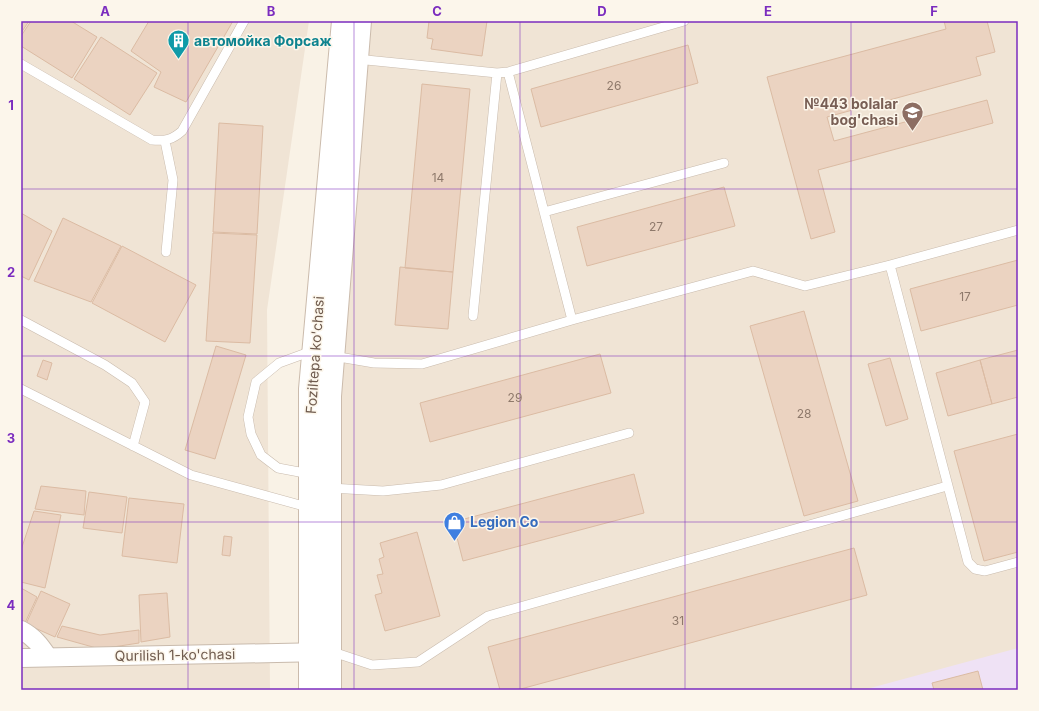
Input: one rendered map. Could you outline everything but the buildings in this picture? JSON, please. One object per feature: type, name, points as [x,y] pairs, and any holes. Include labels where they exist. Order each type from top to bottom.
[{"type":"main road","name":"Foziltepa ko'chasi","points":[[310,690],[319,652],[330,488],[330,396],[323,353],[343,21]]},
{"type":"main road","name":"Foziltepa ko'chasi","points":[[330,690],[319,652],[310,508],[310,389],[323,353],[360,21]]},
{"type":"street","points":[[21,630],[32,636],[41,645],[48,657]]},
{"type":"street","name":"Qurilish 1-ko'chasi","points":[[21,658],[319,652]]},
{"type":"lane","points":[[21,64],[152,140],[165,141],[175,137],[182,131],[244,21]]},
{"type":"lane","points":[[356,59],[497,73],[508,72],[684,21]]},
{"type":"lane","points":[[508,72],[572,320]]},
{"type":"lane","points":[[473,316],[497,73]]},
{"type":"lane","points":[[165,141],[173,180],[166,252]]},
{"type":"lane","points":[[544,212],[724,163]]},
{"type":"lane","points":[[310,474],[278,468],[261,455],[251,434],[248,417],[256,382],[279,363],[323,353],[374,363],[422,364],[572,320],[753,271],[805,286],[890,265],[1018,230]]},
{"type":"lane","points":[[890,265],[968,562],[975,569],[985,571],[1018,562]]},
{"type":"lane","points":[[21,320],[105,365],[132,382],[145,402],[133,446]]},
{"type":"lane","points":[[21,389],[190,475],[310,508]]},
{"type":"lane","points":[[330,488],[383,491],[441,485],[629,433]]},
{"type":"lane","points":[[319,652],[372,665],[418,662],[488,616],[947,486]]},
{"type":"shaded area","points":[[21,21],[309,21],[267,310],[270,690],[21,690]]},
{"type":"shaded area","points":[[360,21],[1018,21],[1018,690],[330,690],[330,396]]},
{"type":"shaded area","points":[[1018,648],[1018,690],[863,690]]},
{"type":"place","name":"автомойка Форсаж","points":[[178,60]]},
{"type":"place","name":"№443 bolalar bog'chasi","points":[[913,132]]},
{"type":"place","name":"Legion Co","points":[[455,542]]}]
